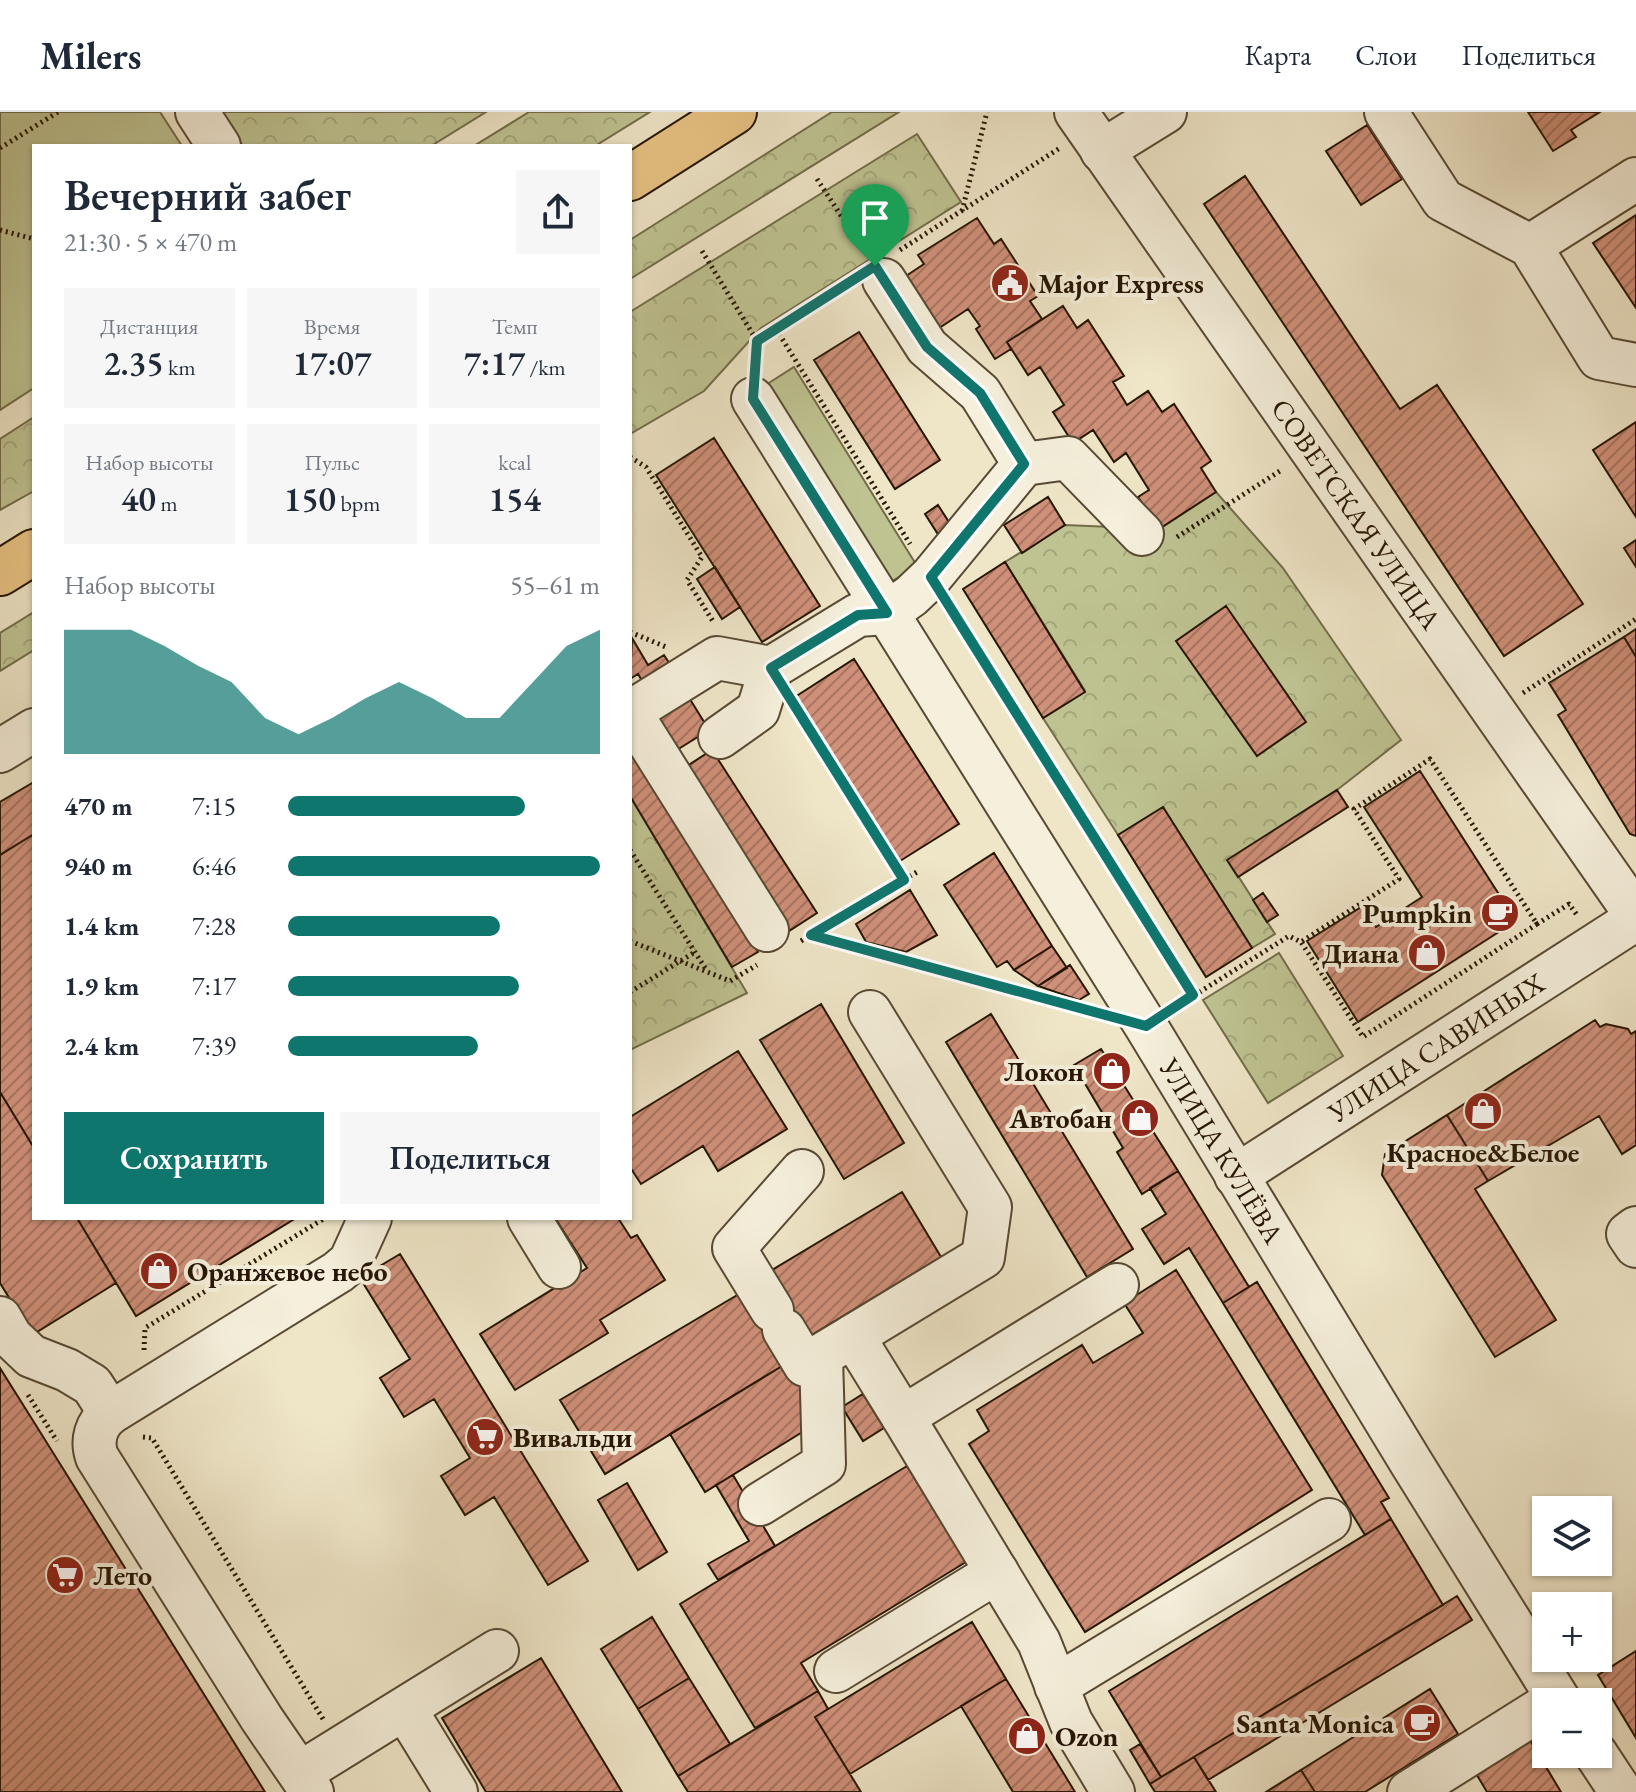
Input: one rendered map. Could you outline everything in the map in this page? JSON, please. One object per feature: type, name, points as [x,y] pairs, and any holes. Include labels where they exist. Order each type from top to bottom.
[{"type":"main road","points":[[632,177],[734,112]]},
{"type":"main road","points":[[0,573],[32,553]]},
{"type":"street","points":[[197,112],[218,144]]},
{"type":"street","points":[[1089,131],[1165,112]]},
{"type":"street","points":[[1386,112],[1443,200],[1530,246],[1599,358],[1636,365]]},
{"type":"street","name":"СОВЕТСКАЯ УЛИЦА","points":[[1089,131],[1636,917]]},
{"type":"street","points":[[1530,246],[1636,179]]},
{"type":"street","points":[[879,273],[927,347],[980,393],[1024,464]]},
{"type":"street","name":"УЛИЦА КУЛЁВА","points":[[753,399],[1146,1026],[1546,1688]]},
{"type":"street","points":[[720,737],[758,710],[771,668],[858,615],[887,613],[911,596],[931,577],[1024,464],[1068,458],[1142,534]]},
{"type":"street","points":[[632,711],[717,658],[771,668]]},
{"type":"street","points":[[632,715],[778,944]]},
{"type":"street","points":[[0,751],[32,731]]},
{"type":"street","name":"УЛИЦА САВИНЫХ","points":[[1236,1176],[1636,917]]},
{"type":"street","points":[[802,1171],[734,1248],[805,1365],[983,1257],[990,1207],[870,1012]]},
{"type":"street","points":[[124,1425],[354,1248],[330,1220]]},
{"type":"street","points":[[530,1220],[559,1267]]},
{"type":"street","points":[[1636,1228],[1628,1234],[1636,1246]]},
{"type":"street","points":[[903,1417],[1117,1285]]},
{"type":"street","points":[[0,1318],[11,1337],[31,1356],[67,1370],[92,1385],[124,1425]]},
{"type":"street","points":[[837,1346],[903,1417],[1039,1642],[1071,1722],[1113,1792]]},
{"type":"street","points":[[760,1504],[824,1464],[837,1346]]},
{"type":"street","points":[[124,1425],[102,1419],[96,1431],[94,1448],[97,1457],[306,1783],[405,1709],[497,1651]]},
{"type":"street","points":[[1056,1686],[1329,1520]]},
{"type":"street","points":[[836,1671],[997,1572]]},
{"type":"street","points":[[405,1709],[456,1792]]},
{"type":"street","points":[[1409,1792],[1532,1716]]},
{"type":"street","points":[[1605,1768],[1621,1792]]},
{"type":"path","points":[[0,148],[58,112]]},
{"type":"path","points":[[962,211],[987,112]]},
{"type":"path","points":[[757,341],[879,273],[962,211],[1089,131]]},
{"type":"path","points":[[817,179],[879,273]]},
{"type":"path","points":[[0,230],[32,238]]},
{"type":"path","points":[[702,251],[757,341],[753,399]]},
{"type":"path","points":[[776,329],[1193,995]]},
{"type":"path","points":[[1142,534],[1154,552],[1311,451]]},
{"type":"path","points":[[632,458],[646,467],[702,557],[687,580],[716,626]]},
{"type":"path","points":[[1510,702],[1636,619]]},
{"type":"path","points":[[771,668],[904,880]]},
{"type":"path","points":[[811,935],[1146,1026],[1289,936],[1301,942],[1363,1037],[1537,924],[1430,759],[1354,809],[1399,879],[1301,942]]},
{"type":"path","points":[[632,853],[707,972]]},
{"type":"path","points":[[632,942],[730,981],[778,944],[811,935],[917,872]]},
{"type":"path","points":[[632,991],[695,952]]},
{"type":"path","points":[[144,1354],[145,1328],[325,1220]]},
{"type":"path","points":[[124,1425],[152,1438],[329,1728]]},
{"type":"green space","points":[[0,112],[160,112],[181,144],[32,144],[32,389],[0,410]]},
{"type":"green space","points":[[221,112],[486,112],[434,144],[242,144]]},
{"type":"green space","points":[[529,112],[650,112],[598,144],[477,144]]},
{"type":"green space","points":[[832,112],[899,112],[632,278],[632,239]]},
{"type":"green space","points":[[917,134],[961,202],[761,328],[704,391],[632,433],[632,311]]},
{"type":"green space","points":[[794,367],[917,566],[884,586],[761,388]]},
{"type":"green space","points":[[32,418],[32,492],[0,510],[0,439]]},
{"type":"green space","points":[[1216,492],[1283,568],[1401,740],[1337,790],[1228,860],[1275,934],[1252,948],[1163,807],[1118,835],[1043,718],[1085,691],[1005,562],[1065,525],[1159,529]]},
{"type":"green space","points":[[32,613],[32,651],[0,671],[0,633]]},
{"type":"green space","points":[[632,799],[747,993],[632,1049]]},
{"type":"green space","points":[[1279,953],[1343,1056],[1268,1103],[1203,1000]]},
{"type":"building","points":[[1528,112],[1600,112],[1571,130],[1576,137],[1553,151]]},
{"type":"building","points":[[1367,125],[1402,179],[1361,205],[1326,151]]},
{"type":"building","points":[[1245,176],[1400,409],[1437,385],[1583,604],[1504,656],[1204,204]]},
{"type":"building","points":[[1636,215],[1636,308],[1593,243]]},
{"type":"building","points":[[977,218],[994,244],[1001,239],[1038,296],[1030,301],[1042,319],[1007,342],[1011,349],[995,359],[976,329],[980,326],[968,309],[933,332],[900,280],[924,264],[918,255]]},
{"type":"building","points":[[1063,306],[1077,328],[1088,320],[1124,376],[1113,382],[1127,405],[1148,391],[1162,412],[1174,404],[1211,461],[1201,468],[1216,492],[1159,529],[1138,497],[1149,490],[1126,453],[1114,462],[1093,430],[1073,443],[1053,412],[1064,405],[1040,367],[1028,375],[1007,342]]},
{"type":"building","points":[[859,332],[940,460],[895,489],[814,360]]},
{"type":"building","points":[[1636,422],[1636,517],[1593,450]]},
{"type":"building","points":[[714,438],[820,606],[762,642],[656,475]]},
{"type":"building","points":[[1048,497],[1065,525],[1022,553],[1004,525]]},
{"type":"building","points":[[938,505],[954,530],[941,539],[925,514]]},
{"type":"building","points":[[1636,540],[1636,567],[1624,548]]},
{"type":"building","points":[[1005,562],[1085,692],[1043,718],[963,589]]},
{"type":"building","points":[[715,567],[740,607],[722,619],[697,579]]},
{"type":"building","points":[[1226,606],[1306,722],[1257,756],[1176,641]]},
{"type":"building","points":[[1636,629],[1636,657],[1624,637]]},
{"type":"building","points":[[1624,637],[1636,657],[1636,836],[1630,834],[1558,715],[1566,710],[1549,683]]},
{"type":"building","points":[[632,638],[648,665],[664,655],[675,672],[647,689],[638,674],[632,678]]},
{"type":"building","points":[[854,659],[959,824],[900,861],[795,697]]},
{"type":"building","points":[[688,696],[709,730],[672,753],[650,720]]},
{"type":"building","points":[[632,742],[758,952],[732,967],[632,799]]},
{"type":"building","points":[[712,750],[817,913],[789,931],[684,768]]},
{"type":"building","points":[[1420,771],[1516,921],[1358,1022],[1307,941],[1363,906],[1376,927],[1422,897],[1364,807]]},
{"type":"building","points":[[32,783],[32,835],[0,855],[0,802]]},
{"type":"building","points":[[1337,790],[1348,807],[1238,877],[1227,860]]},
{"type":"building","points":[[1163,807],[1252,948],[1206,977],[1118,835]]},
{"type":"building","points":[[32,835],[32,1145],[0,1092],[0,855]]},
{"type":"building","points":[[994,853],[1052,946],[1014,970],[1007,961],[997,967],[944,885]]},
{"type":"building","points":[[910,890],[937,935],[906,952],[866,942],[856,924]]},
{"type":"building","points":[[1263,893],[1278,915],[1267,922],[1253,900]]},
{"type":"building","points":[[1052,946],[1067,968],[1038,986],[1014,970]]},
{"type":"building","points":[[1070,965],[1089,994],[1079,1000],[1038,986]]},
{"type":"building","points":[[821,1004],[904,1143],[844,1179],[760,1040]]},
{"type":"building","points":[[991,1014],[1133,1249],[1087,1277],[946,1042]]},
{"type":"building","points":[[1595,1020],[1600,1027],[1606,1024],[1628,1029],[1631,1034],[1636,1031],[1636,1145],[1622,1154],[1599,1116],[1488,1181],[1447,1115]]},
{"type":"building","points":[[1101,1049],[1178,1171],[1142,1194],[1117,1152],[1123,1148],[1074,1065]]},
{"type":"building","points":[[738,1051],[787,1129],[718,1171],[703,1146],[641,1184],[632,1170],[632,1116]]},
{"type":"building","points":[[0,1092],[32,1145],[32,1220],[78,1220],[116,1283],[32,1335],[0,1283]]},
{"type":"building","points":[[1447,1115],[1488,1181],[1475,1189],[1556,1320],[1495,1357],[1382,1175],[1385,1154]]},
{"type":"building","points":[[1178,1171],[1249,1287],[1223,1303],[1189,1248],[1164,1264],[1142,1229],[1166,1214],[1150,1188]]},
{"type":"building","points":[[902,1192],[941,1257],[805,1339],[767,1273]]},
{"type":"building","name":"Оранжевое небо","points":[[78,1220],[293,1220],[136,1316]]},
{"type":"building","points":[[556,1220],[619,1220],[631,1238],[637,1235],[665,1280],[600,1320],[608,1333],[515,1390],[480,1334],[587,1268]]},
{"type":"building","name":"Вивальди","points":[[400,1254],[588,1561],[548,1585],[494,1497],[465,1515],[441,1476],[470,1458],[434,1399],[404,1417],[380,1378],[410,1359],[360,1278]]},
{"type":"building","points":[[1176,1270],[1312,1490],[1085,1632],[969,1444],[989,1431],[977,1410],[1082,1345],[1093,1363],[1143,1333],[1124,1303]]},
{"type":"building","points":[[1257,1282],[1389,1498],[1381,1502],[1391,1519],[1365,1535],[1223,1303]]},
{"type":"building","points":[[744,1291],[787,1363],[605,1474],[560,1400]]},
{"type":"building","points":[[787,1363],[822,1420],[705,1492],[670,1434]]},
{"type":"building","name":"Лето","points":[[0,1368],[37,1427],[265,1792],[0,1792]]},
{"type":"building","points":[[863,1394],[884,1428],[863,1441],[842,1407]]},
{"type":"building","points":[[907,1466],[966,1562],[801,1663],[818,1691],[755,1728],[680,1604]]},
{"type":"building","points":[[733,1475],[775,1546],[718,1580],[708,1564],[749,1541],[716,1485]]},
{"type":"building","points":[[627,1483],[667,1552],[638,1570],[598,1500]]},
{"type":"building","points":[[1391,1519],[1443,1605],[1161,1777],[1109,1691]]},
{"type":"building","points":[[1457,1596],[1472,1620],[1208,1780],[1194,1757]]},
{"type":"building","points":[[652,1617],[689,1678],[638,1709],[601,1649]]},
{"type":"building","points":[[972,1622],[1006,1679],[850,1774],[815,1717]]},
{"type":"building","points":[[1636,1651],[1636,1738],[1612,1698],[1612,1688],[1606,1688],[1598,1675],[1612,1672],[1612,1666]]},
{"type":"building","points":[[541,1658],[622,1792],[486,1792],[442,1718]]},
{"type":"building","points":[[689,1678],[730,1744],[678,1776],[638,1709]]},
{"type":"building","points":[[1006,1679],[1075,1792],[1013,1792],[961,1706]]},
{"type":"building","points":[[1430,1689],[1458,1734],[1365,1792],[1315,1792],[1301,1770]]},
{"type":"building","points":[[818,1691],[828,1709],[815,1717],[861,1792],[688,1792],[678,1776]]},
{"type":"building","points":[[1525,1732],[1532,1744],[1532,1768],[1547,1768],[1561,1792],[1487,1792],[1471,1765]]},
{"type":"building","points":[[1140,1744],[1161,1777],[1150,1784],[1130,1750]]},
{"type":"building","points":[[1194,1757],[1216,1792],[1155,1792],[1150,1784]]},
{"type":"building","points":[[1301,1770],[1315,1792],[1266,1792]]},
{"type":"place","name":"Major Express","points":[[1010,283]]},
{"type":"place","name":"Pumpkin","points":[[1500,913]]},
{"type":"place","name":"Диана","points":[[1427,953]]},
{"type":"place","name":"Локон","points":[[1112,1071]]},
{"type":"place","name":"Красное&Белое","points":[[1483,1111]]},
{"type":"place","name":"Автобан","points":[[1140,1118]]},
{"type":"place","name":"Оранжевое небо","points":[[159,1271]]},
{"type":"place","name":"Вивальди","points":[[485,1437]]},
{"type":"place","name":"Лето","points":[[65,1575]]},
{"type":"place","name":"Santa Monica","points":[[1422,1723]]},
{"type":"place","name":"Ozon","points":[[1027,1736]]},
{"type":"route","points":[[875,266],[927,347],[980,393],[1024,464],[931,577],[1193,995],[1146,1026],[811,935],[904,880],[771,668],[858,615],[887,613],[753,399],[757,341],[875,266]]}]
